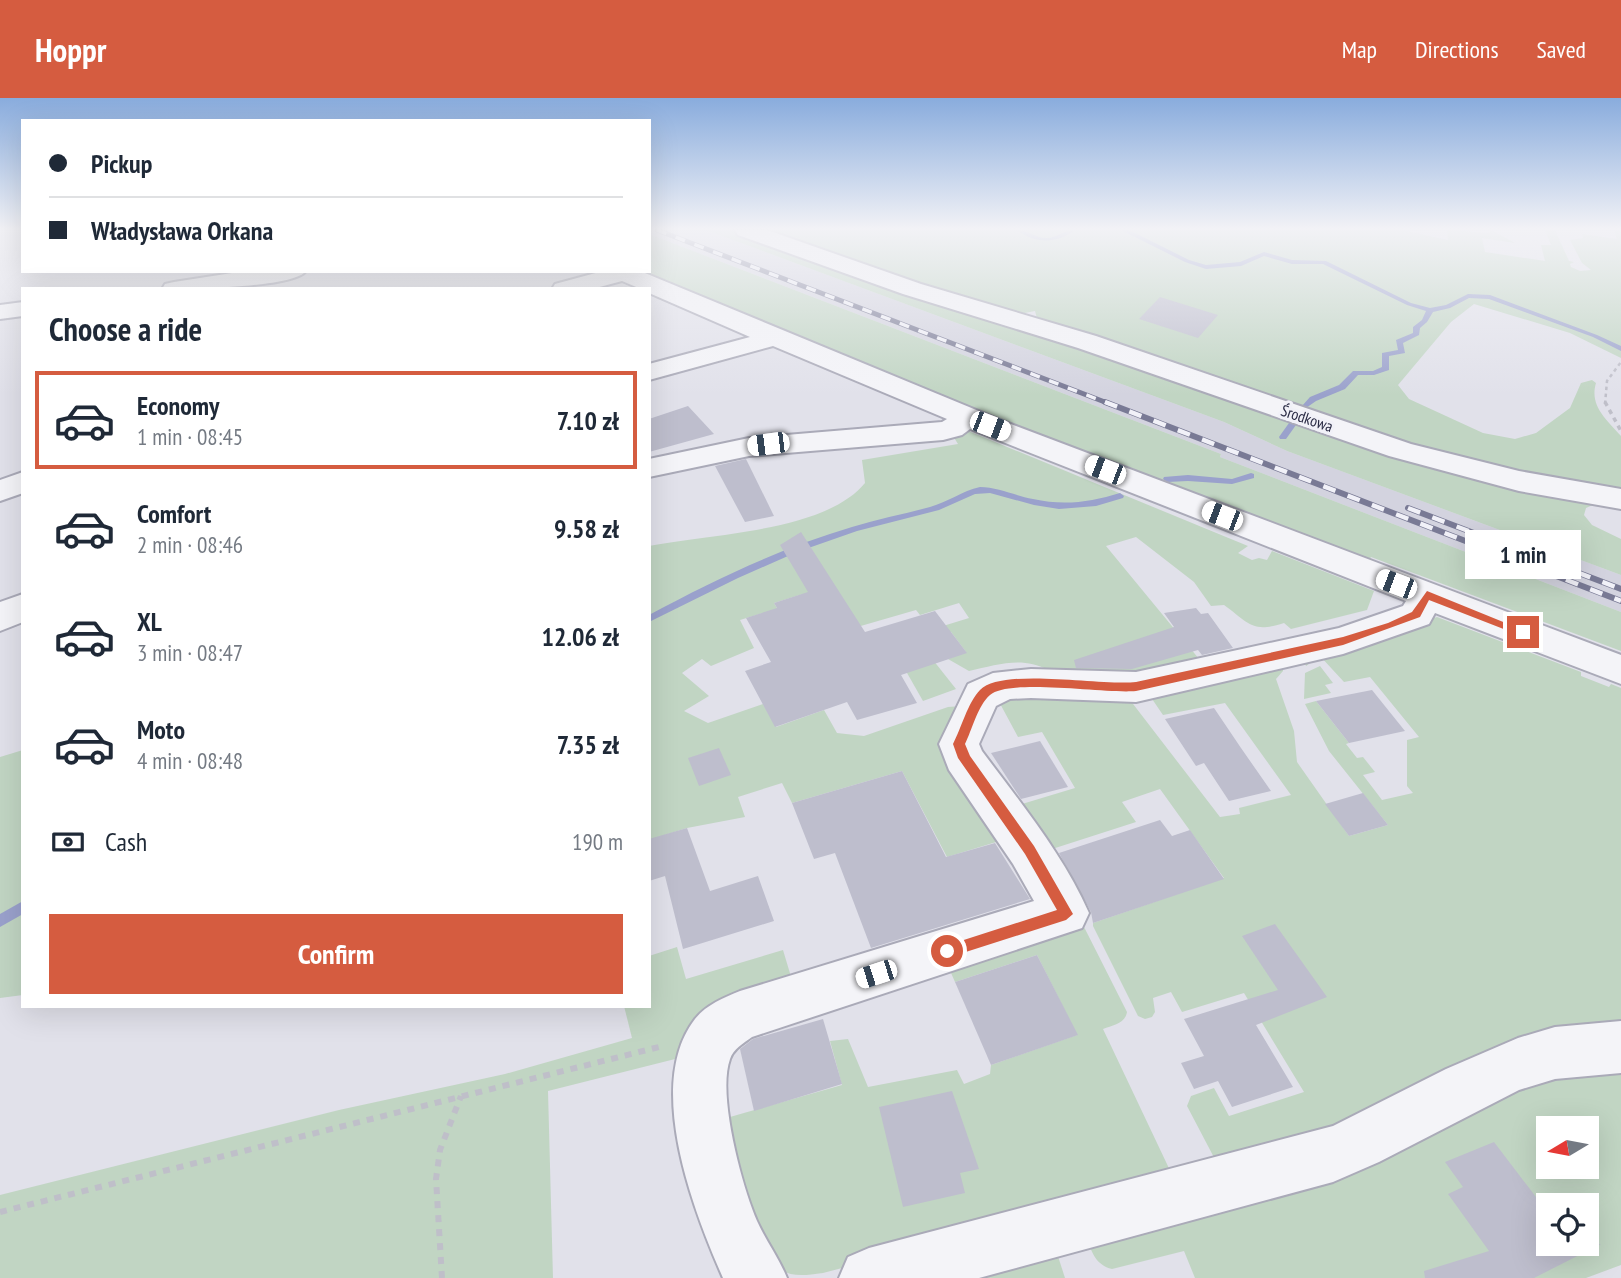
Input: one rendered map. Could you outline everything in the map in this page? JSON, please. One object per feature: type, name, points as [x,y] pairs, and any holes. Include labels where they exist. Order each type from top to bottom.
[{"type":"street","points":[[651,285],[771,338],[967,417],[1621,670]]},
{"type":"street","name":"Środkowa","points":[[908,285],[1087,342],[1411,453],[1519,481],[1621,499]]},
{"type":"street","points":[[0,313],[21,309]]},
{"type":"street","points":[[651,372],[745,348],[771,338]]},
{"type":"street","points":[[651,468],[759,445],[943,431],[952,429],[967,417]]},
{"type":"street","points":[[0,491],[21,483]]},
{"type":"street","points":[[757,1278],[745,1263],[727,1220],[710,1163],[701,1070],[706,1049],[718,1030],[740,1016],[1066,914],[1030,850],[964,758],[959,744],[983,694],[995,686],[1029,682],[1136,687],[1343,641],[1392,626],[1416,615],[1427,595]]},
{"type":"street","points":[[0,618],[21,607]]},
{"type":"street","points":[[0,625],[21,621]]},
{"type":"street","points":[[869,1278],[1333,1154],[1367,1141],[1497,1073],[1547,1055],[1621,1047]]},
{"type":"path","points":[[1621,362],[1603,387],[1602,401],[1621,431]]},
{"type":"path","points":[[0,1212],[672,1044],[718,1030]]},
{"type":"path","points":[[442,1278],[436,1180],[440,1150],[461,1096]]},
{"type":"shaded area","points":[[782,285],[855,285],[1224,422],[1287,451],[1621,575],[1621,612],[1220,457],[1221,454]]},
{"type":"green space","points":[[672,285],[782,285],[1221,454],[1220,457],[1621,612],[1621,651],[1371,557],[1368,562],[939,397]]},
{"type":"green space","points":[[855,285],[908,285],[1595,504],[1586,508],[1584,515],[1592,525],[1621,539],[1621,575],[1287,451],[1224,422]]},
{"type":"green space","points":[[924,285],[1621,285],[1621,358],[1570,333],[1474,304],[1451,322],[1398,385],[1409,399],[1483,433],[1515,439],[1536,433],[1570,408],[1581,383],[1592,380],[1596,383],[1594,391],[1597,406],[1621,436],[1621,494],[1418,450],[1038,322],[1035,311],[1015,315]]},
{"type":"green space","points":[[966,430],[1248,546],[1238,553],[1252,560],[1267,560],[1272,551],[1374,591],[1367,610],[1291,629],[1284,623],[1258,627],[1246,622],[1224,605],[1211,606],[1194,582],[1136,537],[1106,546],[1204,665],[1403,611],[1169,675],[1048,670],[1029,663],[999,664],[969,671],[948,659],[966,652],[951,632],[930,630],[969,618],[959,603],[920,615],[916,610],[833,634],[803,594],[774,603],[780,613],[763,613],[740,620],[754,648],[711,666],[702,659],[682,673],[709,696],[684,711],[708,723],[763,704],[776,727],[824,710],[837,733],[864,736],[948,707],[961,706],[1006,839],[947,857],[902,771],[792,803],[782,783],[738,797],[745,817],[687,828],[651,839],[651,546],[764,528],[823,512],[847,499],[865,483],[862,460],[958,444],[953,436]]},
{"type":"green space","points":[[1437,617],[1581,672],[1581,676],[1609,687],[1611,684],[1621,688],[1621,1038],[1372,1129],[1219,1167],[1187,1106],[1191,1096],[1214,1088],[1229,1116],[1304,1092],[1244,993],[1182,1012],[1171,992],[1153,998],[1155,1012],[1152,1017],[1145,1019],[1138,1016],[1093,923],[1224,878],[1160,789],[1122,802],[1136,822],[1046,851],[1022,804],[1075,788],[1042,732],[1018,737],[997,698],[1056,693],[1130,700],[1220,817],[1240,814],[1239,808],[1291,795],[1225,703],[1163,715],[1150,696],[1283,665],[1283,671],[1276,679],[1294,731],[1297,762],[1349,836],[1388,825],[1329,751],[1305,704],[1316,701],[1349,743],[1346,744],[1357,758],[1363,757],[1375,772],[1363,775],[1382,800],[1413,793],[1407,786],[1407,740],[1419,737],[1370,677],[1344,682],[1320,656],[1306,666],[1304,661]]},
{"type":"green space","points":[[886,636],[914,636],[956,689],[923,701]]},
{"type":"green space","points":[[1320,666],[1333,683],[1325,685],[1331,693],[1304,699],[1305,673]]},
{"type":"green space","points":[[21,751],[21,995],[0,998],[0,757]]},
{"type":"green space","points":[[1082,923],[1127,1012],[1121,1022],[1103,1029],[1175,1181],[823,1273],[790,1274],[770,1262],[763,1255],[716,1121],[842,1085],[830,1041],[848,1039],[868,1087],[957,1070],[964,1084],[990,1074],[991,1065],[1077,1035],[1037,955],[955,982],[948,966]]},
{"type":"green space","points":[[677,947],[686,979],[783,950],[792,980],[691,1055],[548,1091],[553,1278],[0,1278],[0,1195],[339,1110],[505,1074],[632,1038],[624,1008],[651,1008],[651,955]]},
{"type":"green space","points":[[1621,1057],[1621,1265],[1586,1278],[1195,1278],[1184,1251],[1112,1269],[1095,1258],[1087,1239],[1490,1089]]},
{"type":"green space","points":[[1055,1247],[1065,1278],[936,1278]]},
{"type":"building","points":[[1160,297],[1218,315],[1198,338],[1139,319]]},
{"type":"building","points":[[688,406],[714,434],[651,451],[651,418]]},
{"type":"building","points":[[746,459],[774,516],[745,522],[715,466]]},
{"type":"building","points":[[801,532],[865,632],[935,611],[967,653],[901,675],[917,703],[857,720],[847,702],[775,727],[745,671],[771,662],[746,618],[777,608],[774,603],[808,592],[780,545]]},
{"type":"building","points":[[1196,608],[1201,614],[1208,613],[1233,648],[1202,655],[1198,650],[1132,669],[1076,668],[1074,660],[1174,627],[1164,613]]},
{"type":"building","points":[[1372,690],[1405,731],[1349,743],[1316,701]]},
{"type":"building","points":[[1214,708],[1271,791],[1229,801],[1204,763],[1196,766],[1165,719]]},
{"type":"building","points":[[1040,741],[1068,787],[1021,799],[991,753]]},
{"type":"building","points":[[719,748],[731,775],[699,786],[688,758]]},
{"type":"building","points":[[902,771],[946,857],[995,843],[1030,899],[871,948],[835,853],[814,859],[792,803]]},
{"type":"building","points":[[1363,793],[1388,825],[1349,836],[1325,804]]},
{"type":"building","points":[[1160,820],[1172,836],[1190,830],[1224,879],[1093,923],[1091,912],[1059,853]]},
{"type":"building","points":[[687,828],[710,891],[758,876],[774,921],[683,949],[665,876],[651,880],[651,838]]},
{"type":"building","points":[[1275,924],[1327,997],[1256,1025],[1293,1087],[1232,1107],[1218,1081],[1194,1089],[1181,1063],[1204,1056],[1184,1019],[1278,990],[1242,936]]},
{"type":"building","points":[[1037,955],[1078,1035],[991,1065],[955,982]]},
{"type":"building","points":[[823,1019],[842,1084],[754,1111],[740,1049],[753,1039]]},
{"type":"building","points":[[952,1091],[979,1169],[960,1173],[965,1193],[903,1207],[879,1107]]},
{"type":"building","points":[[1494,1142],[1536,1197],[1536,1256],[1577,1256],[1534,1278],[1425,1278],[1424,1271],[1489,1251],[1448,1194],[1463,1187],[1445,1162]]},
{"type":"waterway","points":[[1371,285],[1409,304],[1430,310]]},
{"type":"waterway","points":[[1430,310],[1448,307],[1468,296],[1490,297],[1595,336],[1621,349]]},
{"type":"waterway","points":[[1306,406],[1313,399],[1342,387],[1356,373],[1374,373],[1386,368],[1385,355],[1402,351],[1399,342],[1417,334],[1416,327],[1425,321],[1430,310]]},
{"type":"waterway","points":[[1283,437],[1292,425]]},
{"type":"waterway","points":[[1167,479],[1232,482],[1251,476]]},
{"type":"waterway","points":[[651,618],[735,575],[794,550],[890,518],[936,508],[974,491],[990,491],[1059,506],[1096,503],[1120,496]]},
{"type":"waterway","points":[[0,921],[21,908]]},
{"type":"railway","points":[[800,285],[1110,404]]},
{"type":"railway","points":[[1105,402],[1621,601]]},
{"type":"railway","points":[[1408,508],[1621,589]]},
{"type":"route","points":[[947,951],[1066,914],[1030,850],[964,758],[959,744],[983,694],[995,686],[1029,682],[1079,687],[1136,687],[1343,641],[1392,626],[1416,615],[1427,595],[1523,632]]}]
